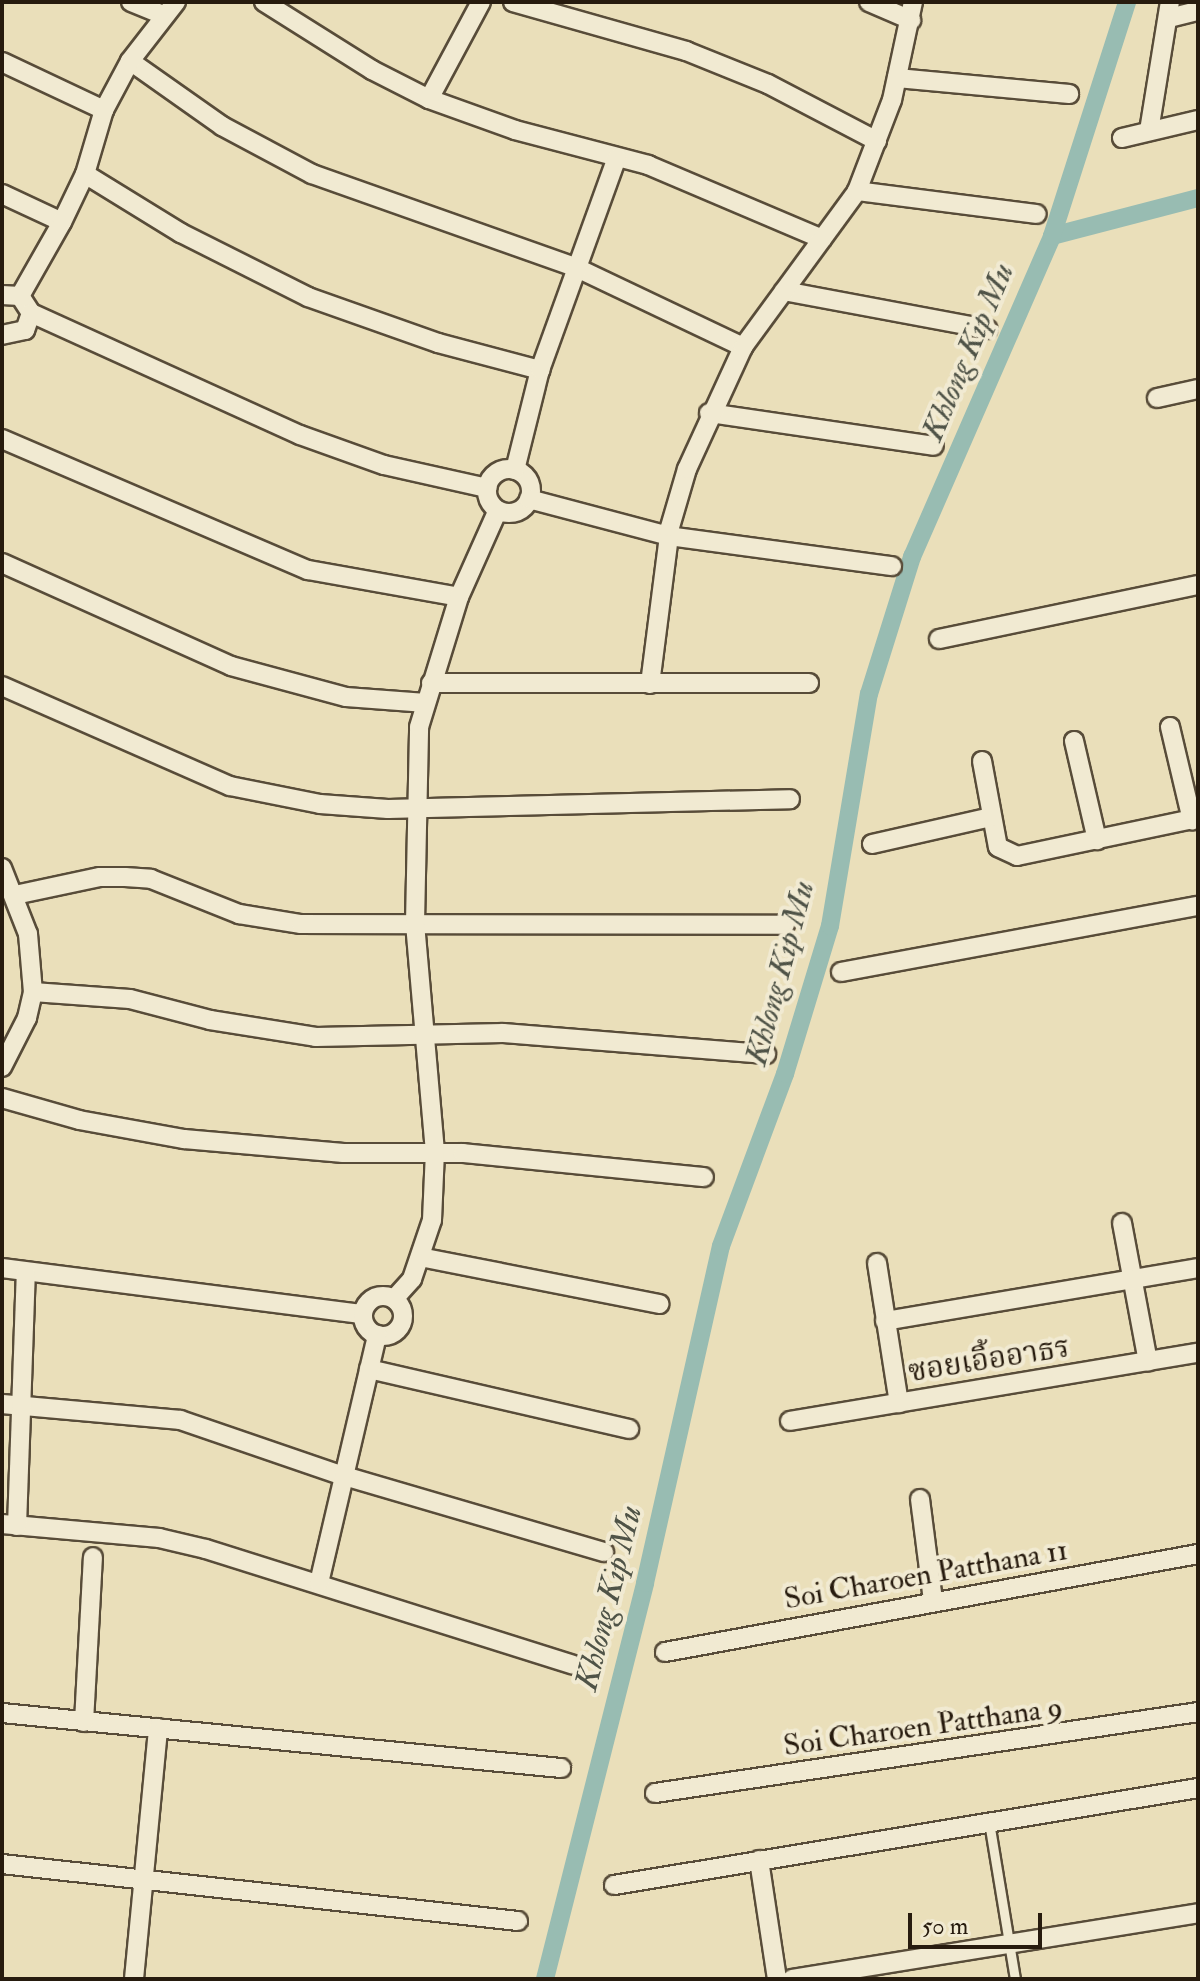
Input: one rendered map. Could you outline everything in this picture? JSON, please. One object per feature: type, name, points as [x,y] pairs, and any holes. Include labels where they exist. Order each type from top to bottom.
[{"type":"street","points":[[131,2],[170,9],[130,61],[104,110],[85,174],[62,222],[11,295],[31,313],[300,435],[384,465],[487,488]]},
{"type":"street","points":[[264,2],[372,70],[429,99],[515,130],[617,157],[822,239]]},
{"type":"street","points":[[429,99],[481,2]]},
{"type":"street","points":[[513,2],[686,51],[781,90],[877,141]]},
{"type":"street","points":[[650,684],[669,536],[687,469],[709,413],[743,347],[857,191],[877,141],[897,78],[912,11],[869,2]]},
{"type":"street","points":[[1149,131],[1170,10],[1198,11]]},
{"type":"street","points":[[130,61],[222,126],[312,174],[577,268],[743,347]]},
{"type":"street","points":[[2,62],[104,110]]},
{"type":"street","points":[[897,78],[1069,94]]},
{"type":"street","points":[[1122,138],[1198,120]]},
{"type":"street","points":[[515,470],[540,370],[617,157]]},
{"type":"street","points":[[85,174],[181,233],[308,297],[438,343],[540,370]]},
{"type":"street","points":[[857,191],[1037,214]]},
{"type":"street","points":[[2,194],[62,222]]},
{"type":"street","points":[[784,291],[987,329]]},
{"type":"street","points":[[2,335],[25,330],[31,313]]},
{"type":"street","points":[[1157,398],[1198,389]]},
{"type":"street","points":[[709,413],[934,446]]},
{"type":"street","points":[[2,439],[308,570],[459,597]]},
{"type":"street","points":[[487,488],[497,472],[515,470],[529,481],[529,499],[516,512],[498,510]]},
{"type":"street","points":[[487,488],[498,510]]},
{"type":"street","points":[[529,499],[669,536],[892,566]]},
{"type":"street","points":[[363,1314],[371,1300],[394,1299],[412,1279],[432,1220],[435,1152],[415,923],[414,807],[431,683],[459,597],[498,510]]},
{"type":"street","points":[[2,563],[231,666],[346,697],[426,703]]},
{"type":"street","points":[[939,639],[1198,585]]},
{"type":"street","points":[[431,683],[809,683]]},
{"type":"street","points":[[2,686],[230,786],[320,804],[414,807],[790,799]]},
{"type":"street","points":[[982,761],[998,847],[1017,856],[1195,819],[1170,727]]},
{"type":"street","points":[[1074,741],[1097,840]]},
{"type":"street","points":[[872,844],[991,817]]},
{"type":"street","points":[[2,868],[28,934],[33,992],[27,1018],[2,1067]]},
{"type":"street","points":[[15,895],[68,882],[125,877],[151,879],[271,921],[785,925]]},
{"type":"street","points":[[841,972],[1198,906]]},
{"type":"street","points":[[33,992],[130,999],[210,1020],[316,1037],[503,1033],[766,1054]]},
{"type":"street","points":[[2,1098],[79,1120],[184,1139],[343,1153],[435,1152],[704,1177]]},
{"type":"street","points":[[1122,1223],[1148,1362]]},
{"type":"street","points":[[420,1257],[659,1304]]},
{"type":"street","points":[[877,1263],[899,1403]]},
{"type":"street","points":[[2,1268],[363,1314],[377,1335],[319,1583]]},
{"type":"street","points":[[885,1321],[1198,1268]]},
{"type":"street","points":[[26,1272],[11,1405],[10,1525],[159,1538],[319,1583],[573,1665]]},
{"type":"street","points":[[377,1335],[399,1328],[403,1312],[394,1299]]},
{"type":"street","name":"ซอยเอิ้ออาธร","points":[[790,1421],[1198,1353]]},
{"type":"street","points":[[369,1369],[629,1429]]},
{"type":"street","points":[[11,1405],[180,1420],[344,1476],[604,1552]]},
{"type":"street","points":[[920,1499],[933,1601]]},
{"type":"street","name":"Soi Charoen Patthana 11","points":[[665,1652],[1198,1554]]},
{"type":"street","points":[[84,1722],[93,1557]]},
{"type":"street","name":"Soi Charoen Patthana 9","points":[[655,1793],[1198,1712]]},
{"type":"street","points":[[2,1713],[561,1768]]},
{"type":"street","points":[[134,1979],[158,1728]]},
{"type":"street","points":[[614,1885],[1198,1788]]},
{"type":"street","points":[[759,1860],[777,1979]]},
{"type":"street","points":[[2,1864],[518,1921]]},
{"type":"street","points":[[792,1979],[1198,1913]]},
{"type":"lane","points":[[989,1822],[1015,1979]]},
{"type":"waterway","name":"Khlong Kip Mu","points":[[545,1979],[645,1583],[721,1246],[785,1074],[830,926],[869,694],[912,557],[1052,236],[1127,2]]},
{"type":"waterway","points":[[1052,236],[1198,198]]}]
